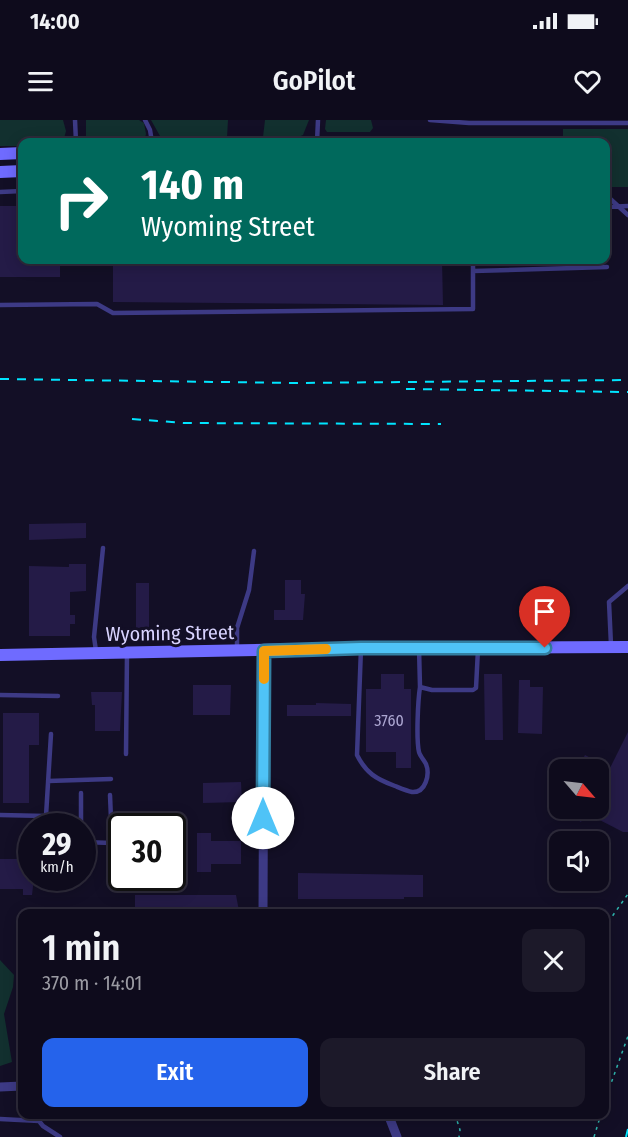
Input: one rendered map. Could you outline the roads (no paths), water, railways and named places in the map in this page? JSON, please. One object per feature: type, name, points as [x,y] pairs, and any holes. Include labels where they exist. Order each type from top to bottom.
[{"type":"main road","points":[[0,154],[18,153]]},
{"type":"main road","points":[[0,172],[18,171]]},
{"type":"main road","name":"Wyoming Street","points":[[0,655],[361,648],[628,647]]},
{"type":"street","points":[[263,909],[264,651]]},
{"type":"street","points":[[0,1087],[18,1086]]},
{"type":"street","points":[[390,1119],[398,1137]]},
{"type":"lane","points":[[75,120],[76,138]]},
{"type":"lane","points":[[145,120],[151,138]]},
{"type":"lane","points":[[317,138],[318,120]]},
{"type":"lane","points":[[430,120],[469,123],[628,123]]},
{"type":"lane","points":[[0,192],[18,191]]},
{"type":"lane","points":[[610,198],[628,214]]},
{"type":"lane","points":[[610,207],[628,206]]},
{"type":"lane","points":[[0,305],[97,304],[113,313],[473,309],[473,264]]},
{"type":"lane","points":[[473,271],[607,267]]},
{"type":"lane","points":[[96,654],[94,637],[103,548]]},
{"type":"lane","points":[[237,651],[237,628],[249,590],[254,551]]},
{"type":"lane","points":[[611,647],[609,602],[628,586]]},
{"type":"lane","points":[[361,648],[357,755],[363,768],[372,775],[411,792],[419,791],[426,783],[428,772],[419,753],[419,648]]},
{"type":"lane","points":[[420,687],[432,690],[473,690],[477,684],[478,648]]},
{"type":"lane","points":[[126,754],[127,653]]},
{"type":"lane","points":[[0,695],[58,696]]},
{"type":"lane","points":[[46,813],[51,734]]},
{"type":"lane","points":[[48,781],[111,779]]},
{"type":"lane","points":[[81,793],[81,813]]},
{"type":"lane","points":[[110,795],[111,813]]},
{"type":"lane","points":[[0,815],[18,815]]},
{"type":"lane","points":[[0,1119],[39,1121],[60,1137]]},
{"type":"railway","points":[[0,379],[296,383],[628,380]]},
{"type":"railway","points":[[406,389],[628,392]]},
{"type":"railway","points":[[132,419],[184,423],[441,424]]},
{"type":"railway","points":[[626,1137],[628,1129]]}]
